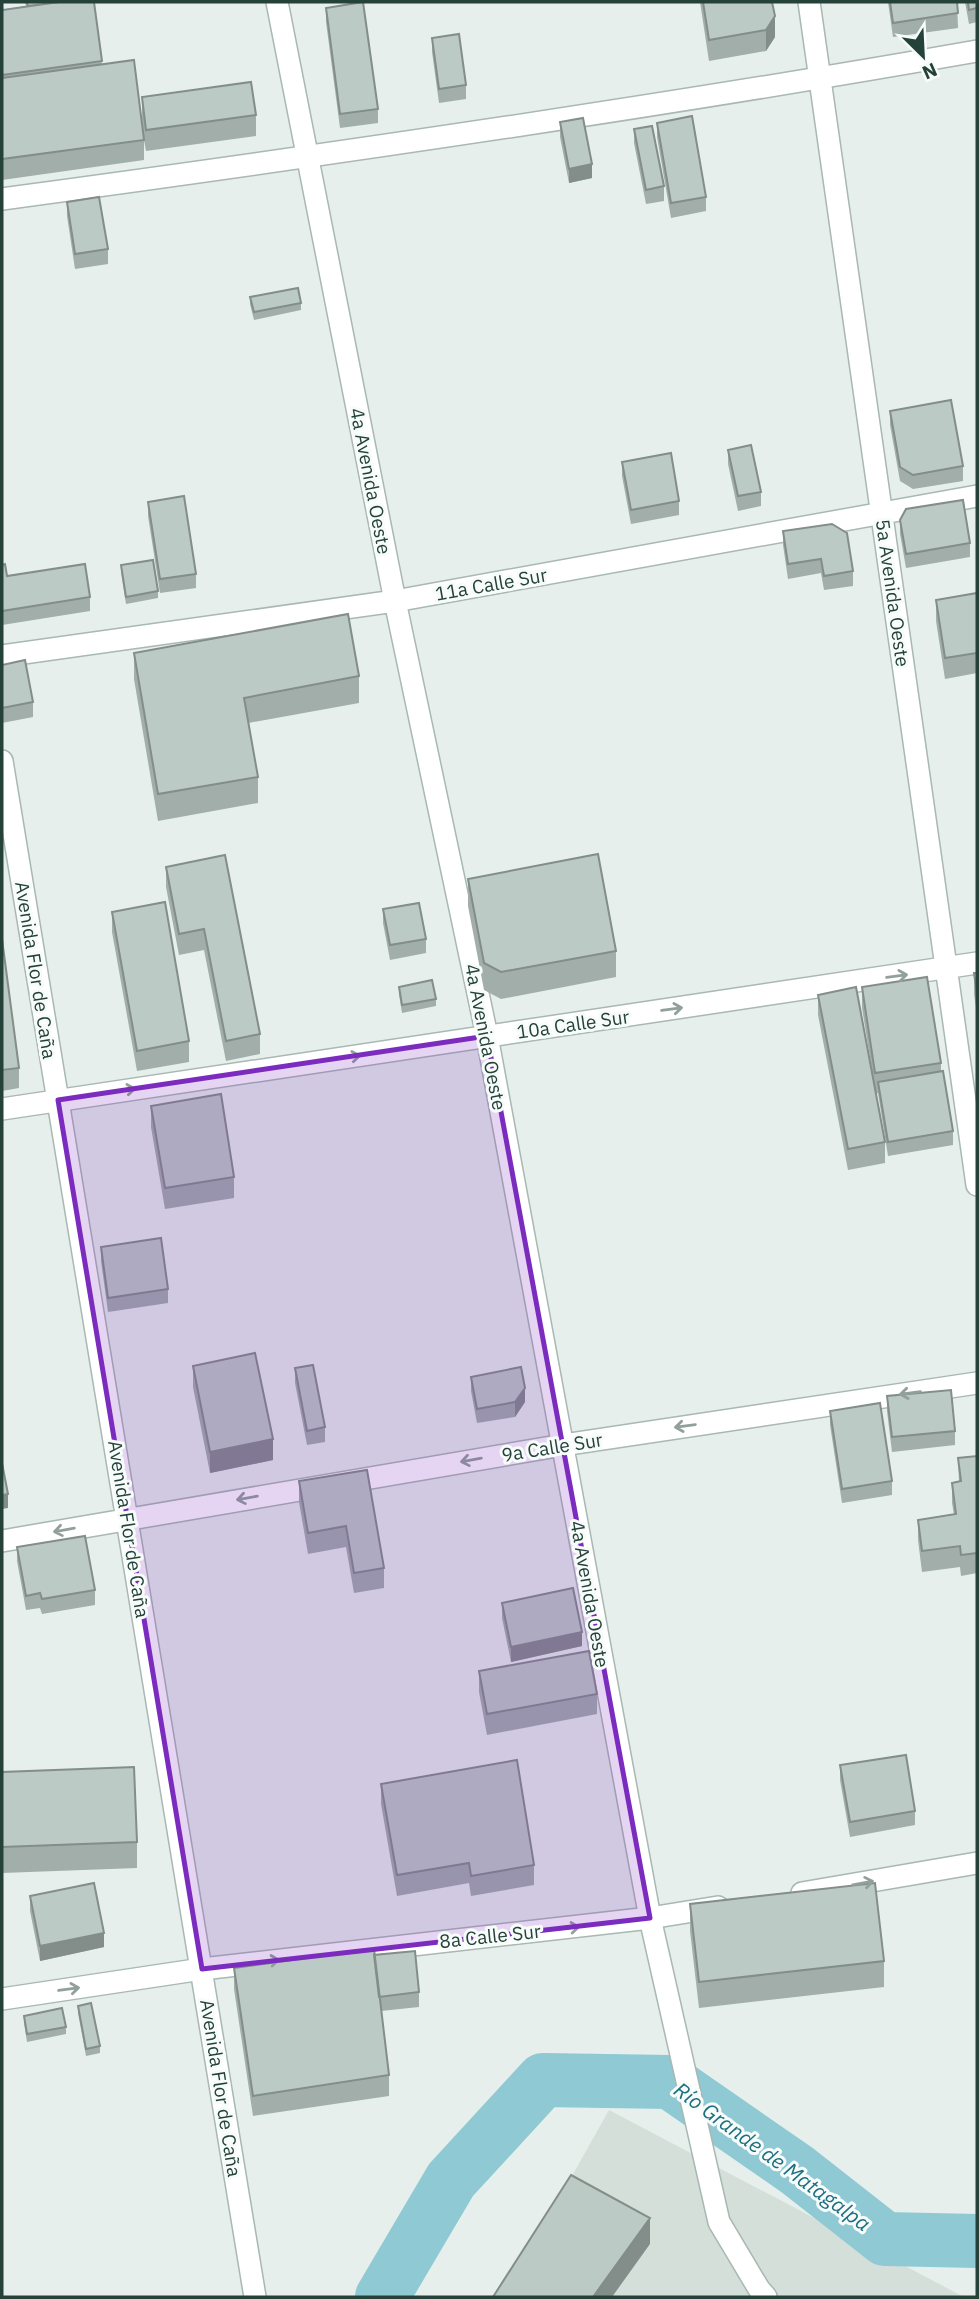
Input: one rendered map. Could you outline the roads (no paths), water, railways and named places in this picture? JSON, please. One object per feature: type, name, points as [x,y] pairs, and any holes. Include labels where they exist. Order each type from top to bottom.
[{"type":"street","name":"4a Avenida Oeste","points":[[276,2],[395,601],[486,1036],[650,1918],[719,2222],[766,2297]]},
{"type":"street","name":"5a Avenida Oeste","points":[[809,2],[977,1185]]},
{"type":"street","points":[[2,199],[306,158],[820,79],[977,51]]},
{"type":"street","name":"11a Calle Sur","points":[[2,656],[395,601],[977,496]]},
{"type":"street","name":"Avenida Flor de Caña","points":[[2,761],[255,2297]]},
{"type":"street","name":"10a Calle Sur","points":[[2,1109],[977,963]]},
{"type":"street","name":"9a Calle Sur","points":[[2,1541],[563,1445],[977,1383]]},
{"type":"street","points":[[787,1895],[977,1863]]},
{"type":"street","name":"8a Calle Sur","points":[[2,1999],[202,1969],[650,1918],[732,1905]]},
{"type":"waterway","name":"Río Grande de Matagalpa","points":[[382,2297],[451,2180],[543,2080],[670,2082],[797,2170],[885,2239],[977,2241]]}]
